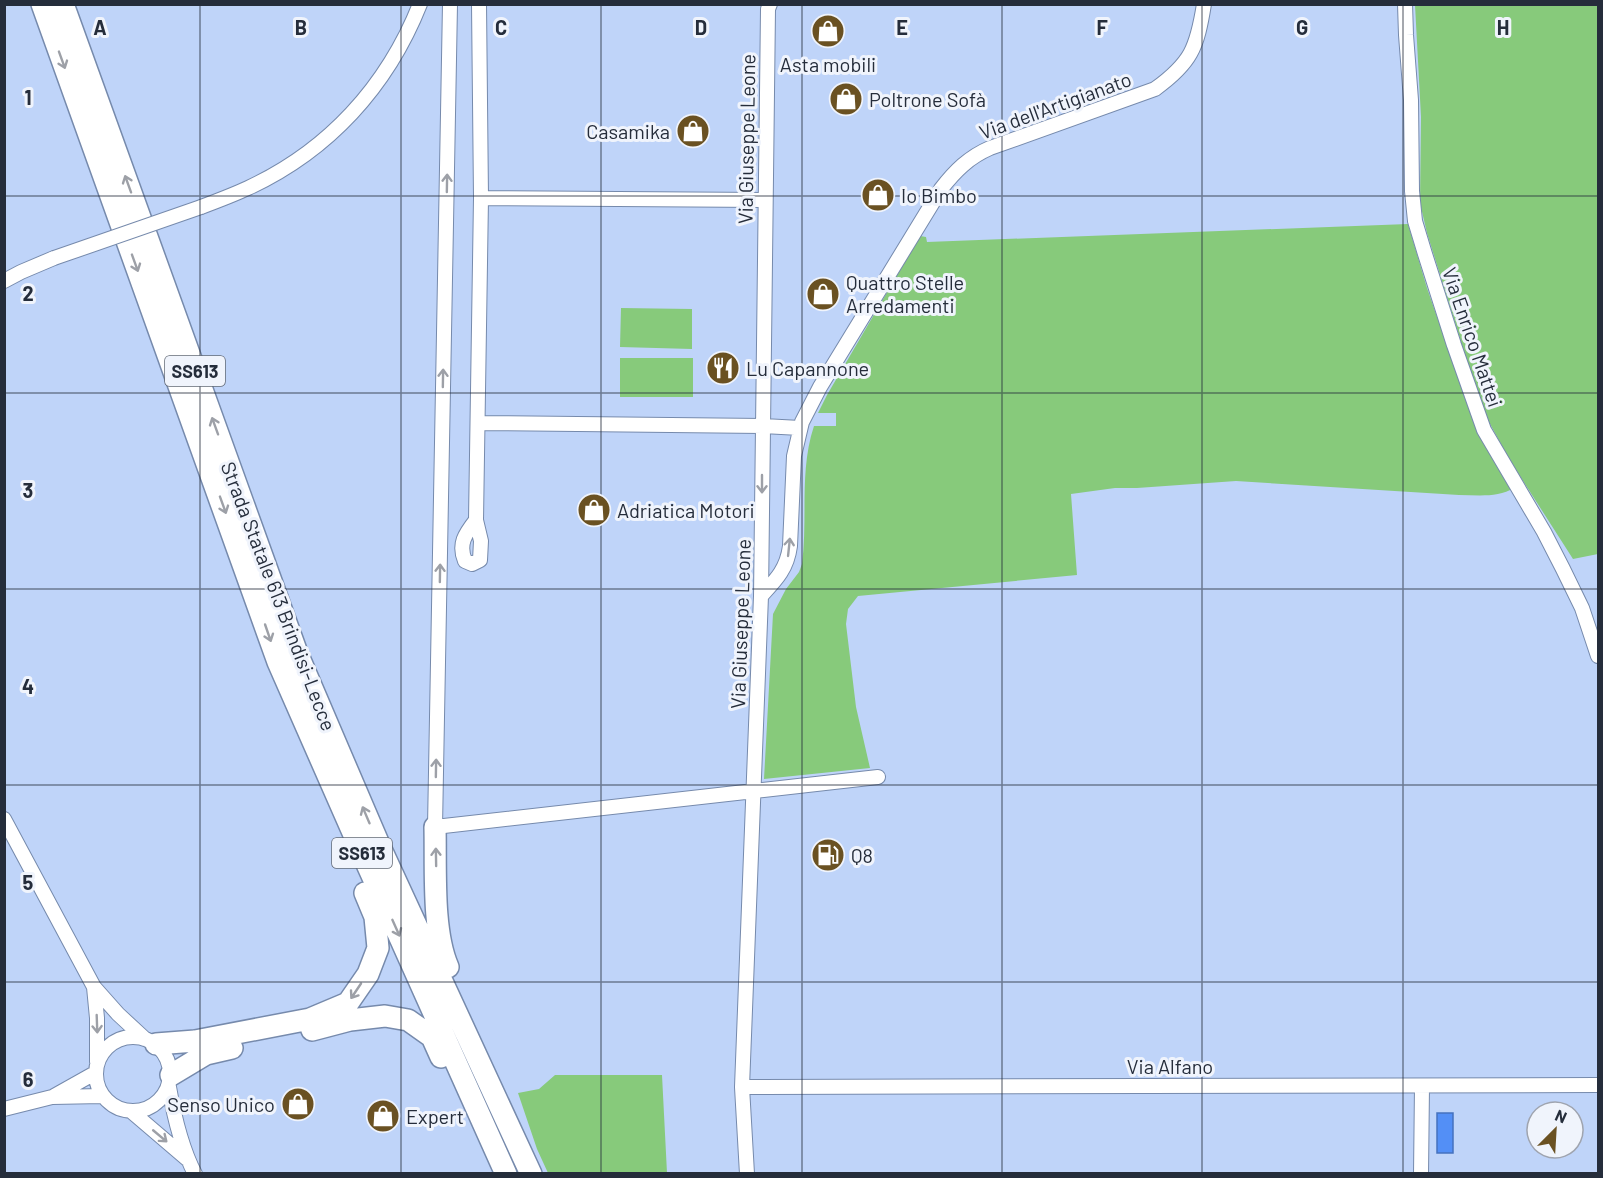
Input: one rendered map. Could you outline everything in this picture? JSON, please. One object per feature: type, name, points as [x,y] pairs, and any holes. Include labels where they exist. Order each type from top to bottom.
[{"type":"highway","name":"Strada Statale 613 Brindisi-Lecce","points":[[42,4],[278,662],[506,1173]]},
{"type":"highway","name":"Strada Statale 613 Brindisi-Lecce","points":[[63,4],[297,653],[380,847],[531,1173]]},
{"type":"highway","points":[[151,1041],[195,1041],[310,1019],[348,1003],[368,974],[378,948],[375,917],[328,807],[321,759]]},
{"type":"highway","points":[[435,827],[440,943],[445,962],[509,1107],[511,1132]]},
{"type":"highway","points":[[170,1081],[206,1054],[286,1037],[350,1020],[386,1016],[408,1020],[432,1037],[494,1173]]},
{"type":"street","points":[[4,281],[54,258],[249,188],[288,166],[345,122],[375,87],[394,58],[420,4]]},
{"type":"street","points":[[450,4],[435,827],[878,777]]},
{"type":"street","points":[[476,520],[481,198],[479,4]]},
{"type":"street","name":"Via Giuseppe Leone","points":[[747,1173],[742,1086],[761,596],[765,200],[768,9],[770,4]]},
{"type":"street","name":"Via dell'Artigianato","points":[[761,596],[779,577],[788,559],[794,456],[800,428],[809,406],[941,189],[951,176],[971,158],[990,148],[1155,89],[1171,78],[1182,68],[1191,54],[1198,36],[1204,4]]},
{"type":"street","name":"Via Enrico Mattei","points":[[1405,4],[1415,222],[1484,430],[1563,569],[1582,608],[1599,656]]},
{"type":"street","points":[[481,198],[765,200]]},
{"type":"street","points":[[478,423],[800,428]]},
{"type":"street","points":[[4,819],[94,987],[118,1014],[164,1053],[169,1064],[173,1110],[188,1159],[195,1173]]},
{"type":"street","points":[[94,987],[97,1018],[97,1085],[102,1096],[120,1110],[132,1112],[144,1110],[163,1097],[170,1081]]},
{"type":"street","points":[[52,1097],[96,1067],[103,1051],[111,1043],[134,1036],[151,1041]]},
{"type":"street","name":"Via Alfano","points":[[742,1086],[1599,1085]]},
{"type":"street","points":[[1421,1173],[1422,1086]]},
{"type":"street","points":[[4,1109],[52,1097],[102,1096]]},
{"type":"street","points":[[132,1112],[188,1159]]},
{"type":"green space","points":[[1415,5],[1598,5],[1598,554],[1573,559],[1509,459],[1482,409],[1427,233],[1420,203],[1421,117]]},
{"type":"green space","points":[[1408,224],[1427,288],[1471,415],[1483,441],[1514,488],[1494,495],[1459,495],[1236,481],[1115,488],[1071,494],[1077,575],[858,596],[848,609],[846,624],[856,707],[870,768],[764,779],[773,614],[802,564],[805,477],[809,443],[814,426],[836,426],[836,413],[818,413],[920,236],[926,237],[927,242]]},
{"type":"green space","points":[[621,308],[692,309],[692,349],[620,347]]},
{"type":"green space","points":[[620,358],[693,358],[693,397],[620,397]]},
{"type":"green space","points":[[555,1075],[662,1075],[667,1173],[548,1173],[537,1149],[518,1093],[539,1089]]},
{"type":"water","points":[[1437,1113],[1453,1113],[1453,1153],[1437,1153]]},
{"type":"place","name":"Asta mobili","points":[[828,31]]},
{"type":"place","name":"Poltrone Sofà","points":[[846,99]]},
{"type":"place","name":"Casamika","points":[[693,131]]},
{"type":"place","name":"Io Bimbo","points":[[878,195]]},
{"type":"place","name":"Quattro Stelle Arredamenti","points":[[823,294]]},
{"type":"place","name":"Lu Capannone","points":[[723,368]]},
{"type":"place","name":"Adriatica Motori","points":[[594,510]]},
{"type":"place","name":"Q8","points":[[828,855]]},
{"type":"place","name":"Senso Unico","points":[[298,1104]]},
{"type":"place","name":"Expert","points":[[383,1116]]}]
